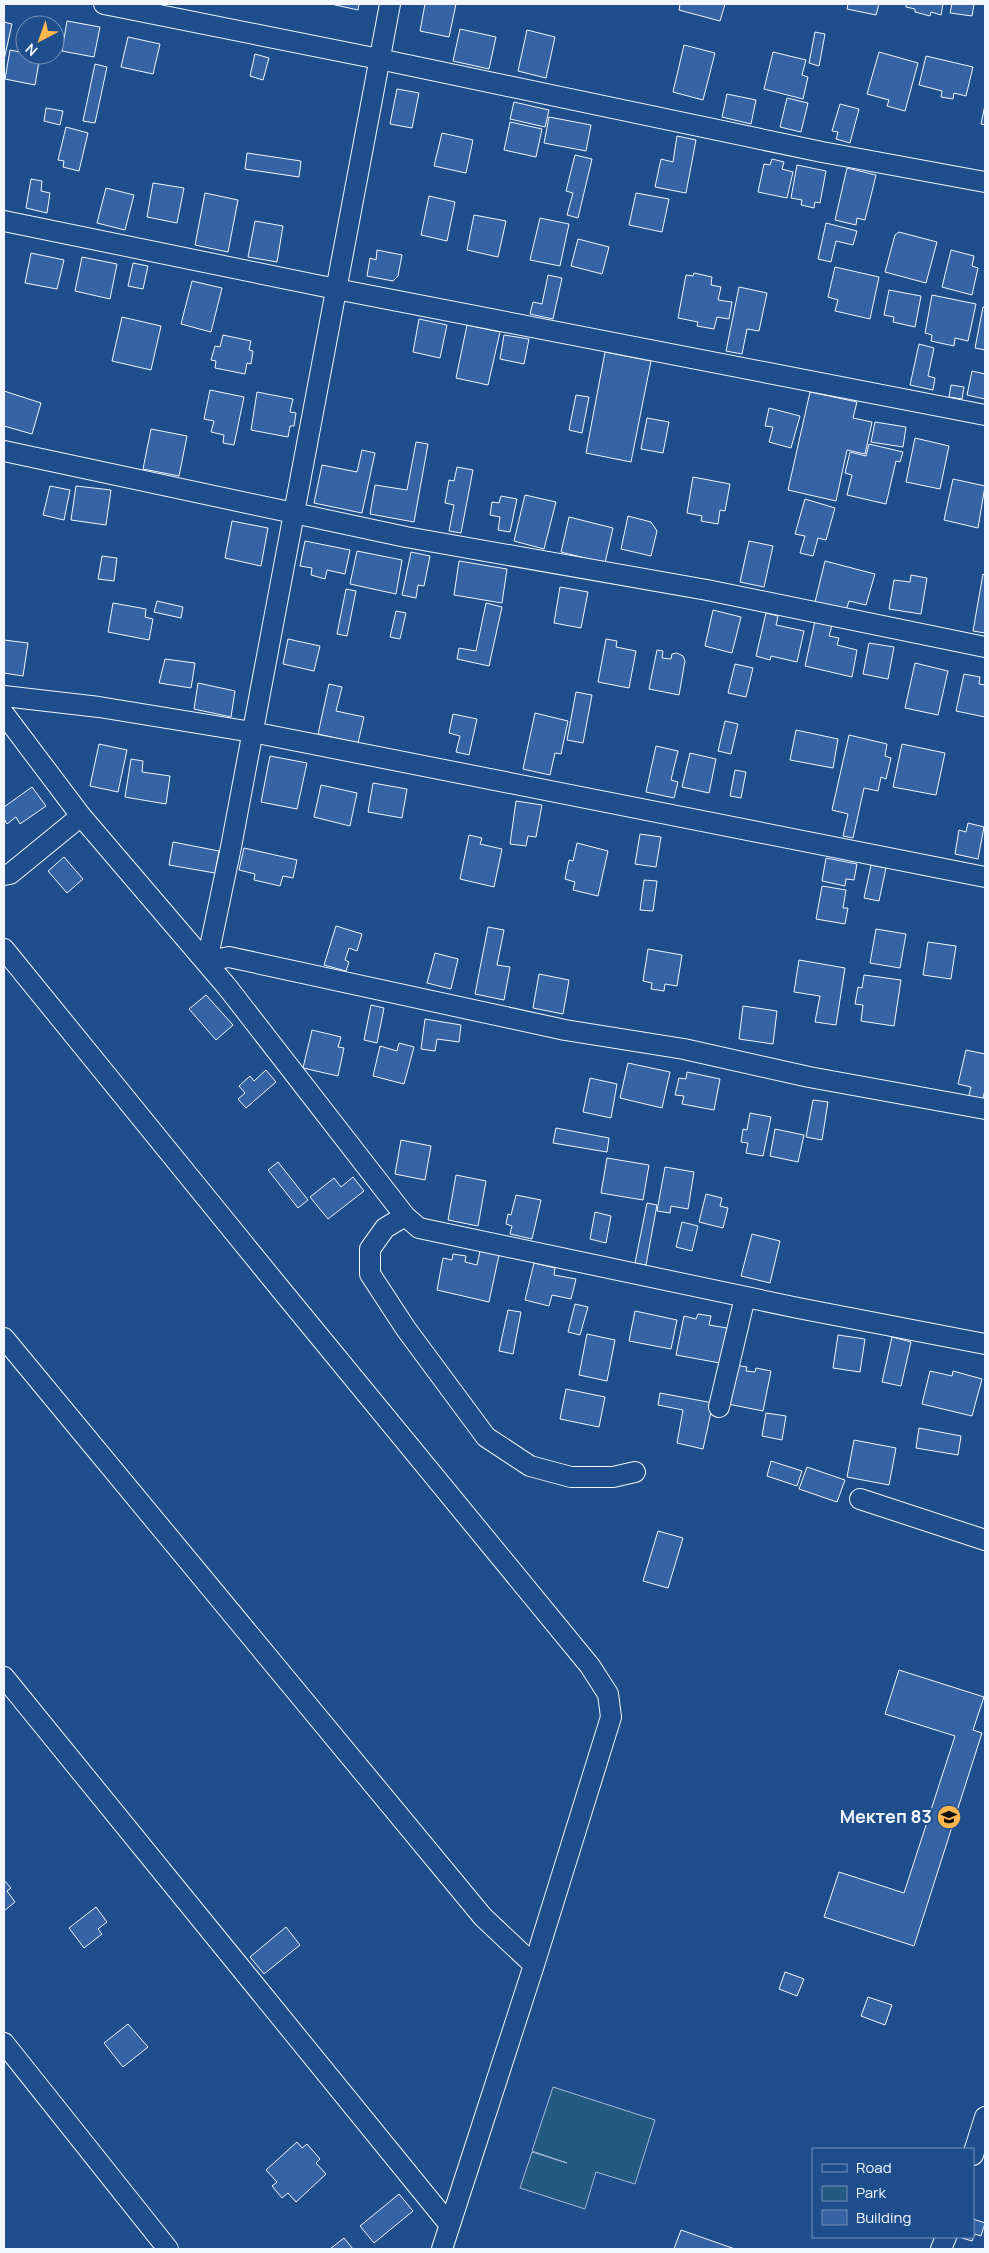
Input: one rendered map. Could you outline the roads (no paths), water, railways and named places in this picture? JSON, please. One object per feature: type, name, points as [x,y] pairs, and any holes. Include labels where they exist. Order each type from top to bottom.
[{"type":"street","points":[[104,4],[379,59],[822,152],[985,182]]},
{"type":"street","points":[[207,961],[231,847],[390,4]]},
{"type":"street","points":[[4,221],[336,289],[985,415]]},
{"type":"street","points":[[4,451],[406,537],[707,590],[985,647]]},
{"type":"street","points":[[4,696],[99,707],[252,732],[985,877]]},
{"type":"street","points":[[4,714],[80,816],[207,961],[405,1216],[420,1228],[745,1297],[985,1344]]},
{"type":"street","points":[[4,876],[10,874],[80,816]]},
{"type":"street","points":[[4,949],[590,1666],[608,1694],[610,1717],[534,1965],[442,2249]]},
{"type":"street","points":[[207,961],[229,957],[565,1030],[684,1049],[809,1077],[985,1109]]},
{"type":"street","points":[[405,1216],[385,1228],[370,1249],[370,1274],[406,1329],[486,1437],[530,1466],[571,1478],[613,1476],[634,1472]]},
{"type":"street","points":[[720,1407],[745,1297]]},
{"type":"street","points":[[4,1338],[483,1918],[534,1965]]},
{"type":"street","points":[[860,1499],[985,1540]]},
{"type":"street","points":[[4,1678],[449,2224]]},
{"type":"street","points":[[4,2043],[168,2249]]},
{"type":"street","points":[[974,2152],[985,2117]]},
{"type":"place","name":"Мектеп 83","points":[[949,1817]]}]
